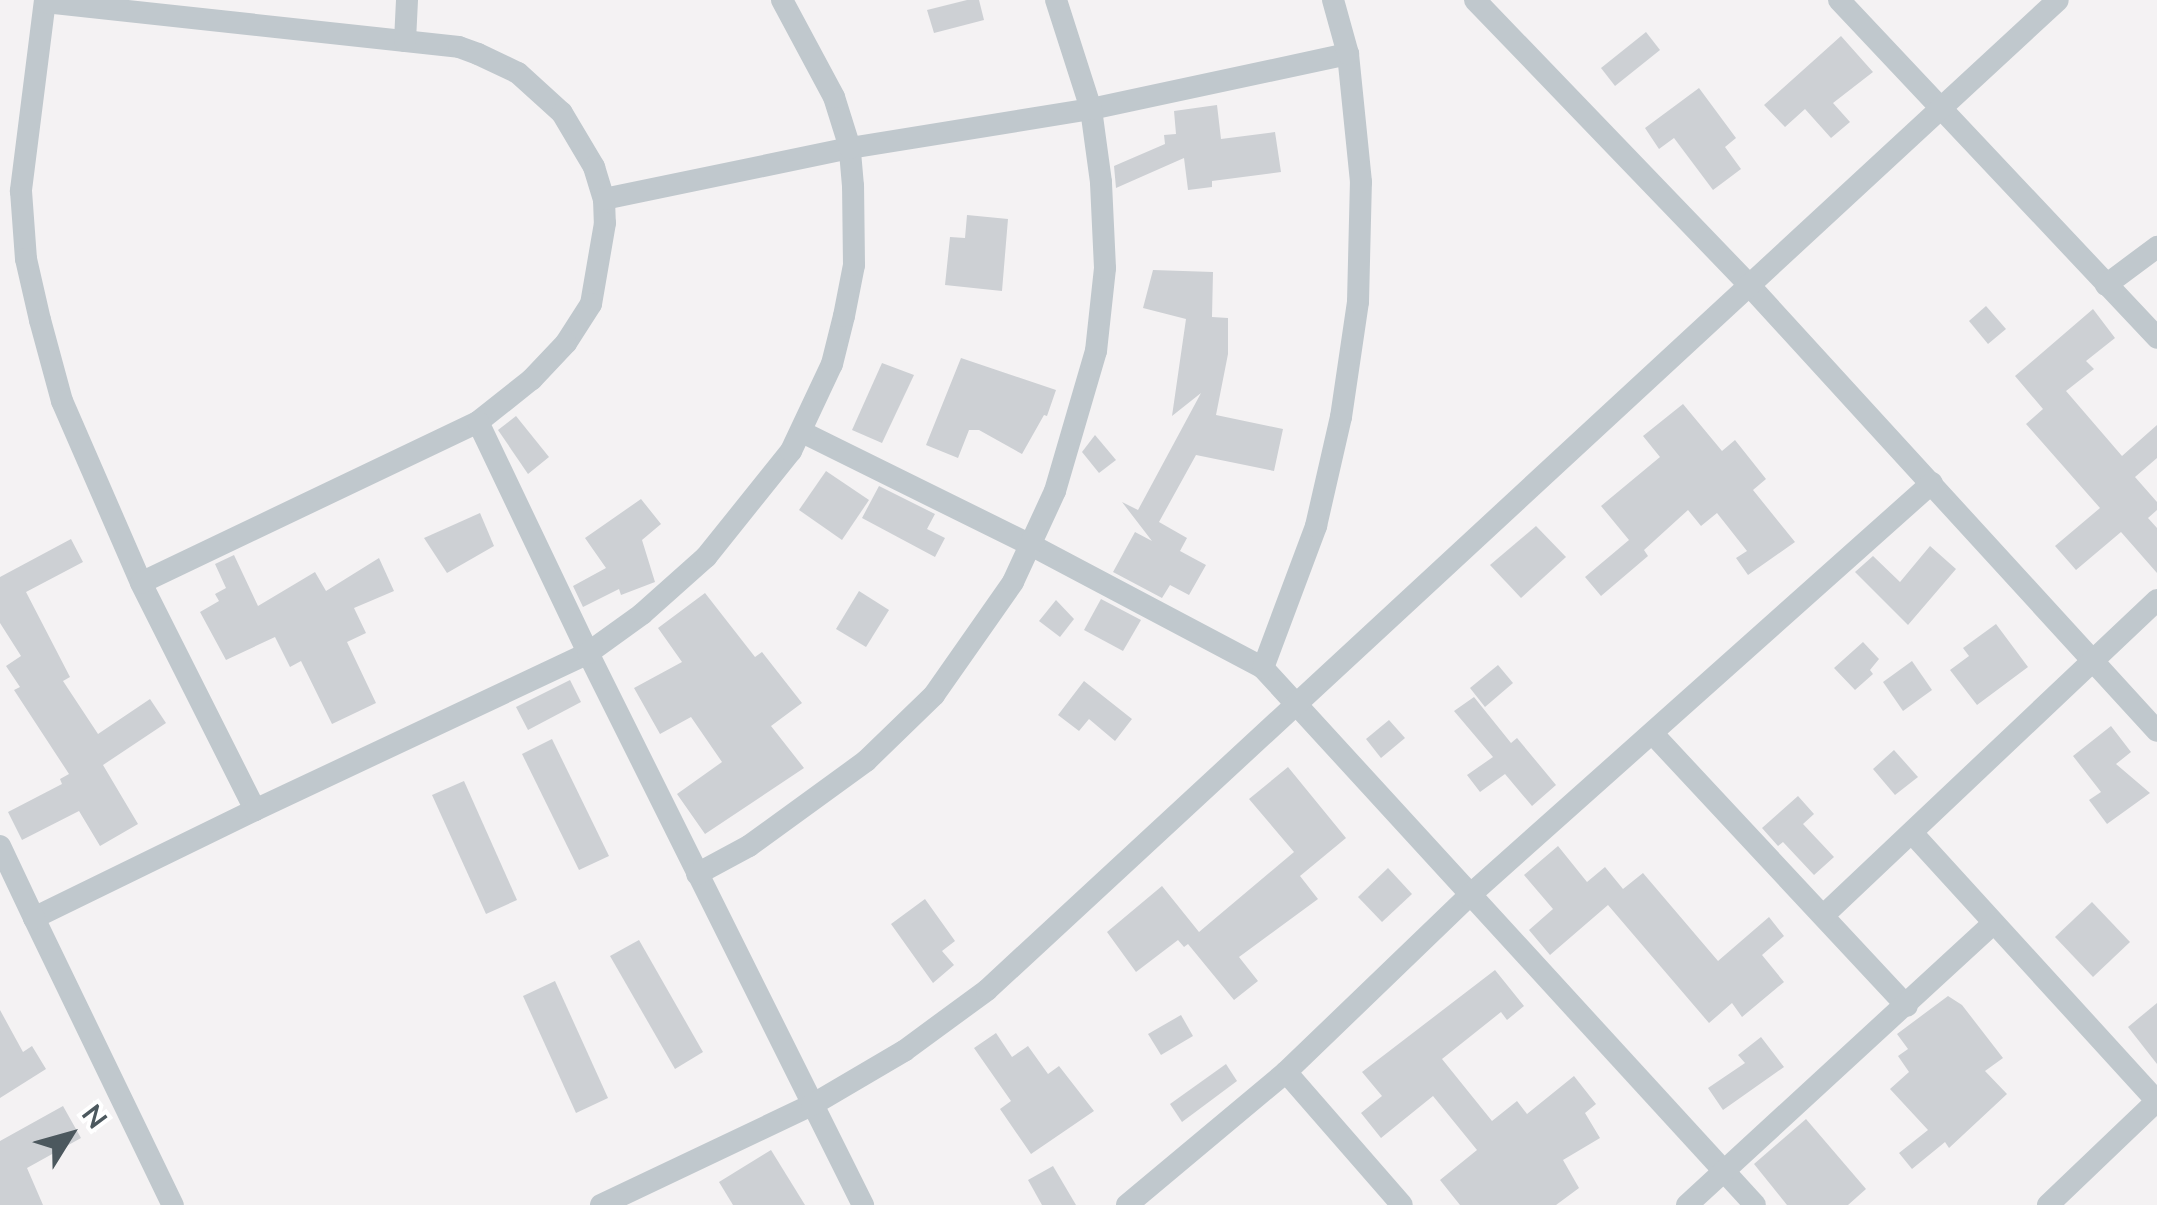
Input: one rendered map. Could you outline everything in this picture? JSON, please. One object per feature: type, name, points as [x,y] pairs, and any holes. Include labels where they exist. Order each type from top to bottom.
[{"type":"street","points":[[405,41],[407,0]]},
{"type":"street","points":[[34,918],[588,653],[642,614],[706,558],[769,483],[802,432],[832,364],[854,265],[850,148],[834,97],[782,0]]},
{"type":"street","points":[[697,874],[749,846],[866,761],[934,695],[1013,582],[1031,545],[1077,430],[1096,351],[1105,268],[1101,182],[1091,110],[1056,0]]},
{"type":"street","points":[[1263,668],[1316,526],[1341,417],[1358,302],[1362,182],[1348,54],[1334,0]]},
{"type":"street","points":[[1475,0],[1749,285],[2157,731]]},
{"type":"street","points":[[1838,0],[2157,338]]},
{"type":"street","points":[[601,1205],[812,1106],[904,1051],[988,990],[2058,0]]},
{"type":"street","points":[[142,583],[478,422],[532,380],[566,343],[590,304],[606,223],[604,199],[594,167],[575,133],[532,84],[496,62],[459,47],[45,1],[20,190],[26,258],[62,400],[142,583],[255,810]]},
{"type":"street","points":[[604,199],[850,148],[1091,110],[1348,54]]},
{"type":"street","points":[[2106,284],[2157,247]]},
{"type":"street","points":[[478,422],[588,653],[863,1205]]},
{"type":"street","points":[[802,432],[1031,545],[1263,668],[1755,1205]]},
{"type":"street","points":[[1131,1204],[1286,1072],[1470,894],[1932,483]]},
{"type":"street","points":[[1825,914],[2157,600]]},
{"type":"street","points":[[1653,734],[1907,1006]]},
{"type":"street","points":[[1912,834],[2157,1101],[2048,1205]]},
{"type":"street","points":[[0,846],[173,1205]]},
{"type":"street","points":[[1687,1205],[1993,924]]},
{"type":"street","points":[[1286,1072],[1402,1205]]},
{"type":"building","points":[[979,0],[984,20],[934,33],[927,10]]},
{"type":"building","points":[[1646,32],[1660,50],[1615,86],[1601,68]]},
{"type":"building","points":[[1841,36],[1873,72],[1833,103],[1850,122],[1831,138],[1805,109],[1785,127],[1764,105]]},
{"type":"building","points":[[1699,88],[1736,138],[1725,147],[1741,169],[1713,190],[1674,138],[1659,149],[1645,128]]},
{"type":"building","points":[[1217,105],[1221,139],[1275,132],[1281,172],[1212,181],[1212,187],[1188,190],[1184,158],[1116,188],[1114,166],[1165,144],[1164,135],[1176,134],[1174,111]]},
{"type":"building","points":[[967,215],[1008,219],[1002,291],[945,285],[950,237],[965,238]]},
{"type":"building","points":[[1153,270],[1213,272],[1212,317],[1228,318],[1228,354],[1216,415],[1283,429],[1274,471],[1196,455],[1159,522],[1187,538],[1180,551],[1206,565],[1189,595],[1170,585],[1162,598],[1113,572],[1135,532],[1152,541],[1122,502],[1138,510],[1201,393],[1172,416],[1186,319],[1143,308]]},
{"type":"building","points":[[1986,306],[2006,329],[1988,344],[1969,321]]},
{"type":"building","points":[[2093,309],[2115,338],[2086,361],[2094,369],[2066,391],[2122,456],[2157,425],[2157,458],[2135,477],[2157,502],[2157,510],[2148,518],[2157,528],[2157,573],[2121,532],[2076,570],[2055,546],[2100,508],[2026,424],[2043,409],[2015,376]]},
{"type":"building","points":[[961,358],[1056,390],[1047,416],[1044,415],[1022,454],[979,430],[969,430],[958,458],[926,445]]},
{"type":"building","points":[[882,363],[914,375],[882,443],[852,430]]},
{"type":"building","points":[[1683,404],[1722,451],[1735,440],[1766,479],[1753,490],[1795,542],[1748,575],[1736,558],[1747,551],[1717,513],[1701,526],[1688,510],[1644,550],[1648,556],[1601,596],[1585,577],[1629,540],[1601,506],[1660,457],[1643,436]]},
{"type":"building","points":[[516,416],[549,457],[528,474],[498,430]]},
{"type":"building","points":[[1095,435],[1116,460],[1099,473],[1082,452]]},
{"type":"building","points":[[826,471],[869,500],[842,540],[799,510]]},
{"type":"building","points":[[879,486],[935,514],[927,529],[945,538],[935,557],[862,518]]},
{"type":"building","points":[[641,499],[661,524],[642,540],[655,582],[621,595],[619,589],[583,607],[573,586],[606,568],[585,538]]},
{"type":"building","points":[[480,513],[494,546],[447,573],[424,538]]},
{"type":"building","points":[[1536,526],[1566,557],[1521,598],[1490,565]]},
{"type":"building","points":[[71,539],[83,562],[26,592],[70,677],[63,681],[98,734],[150,699],[166,723],[103,765],[138,824],[100,846],[79,811],[22,840],[8,812],[62,784],[60,779],[69,774],[14,690],[20,687],[6,666],[21,656],[0,623],[0,577]]},
{"type":"building","points":[[1930,546],[1956,569],[1908,625],[1855,572],[1873,556],[1900,582]]},
{"type":"building","points":[[234,555],[258,606],[315,572],[326,591],[379,558],[394,591],[354,608],[366,633],[347,642],[376,703],[332,724],[301,661],[290,667],[275,637],[226,660],[200,612],[219,601],[215,594],[226,588],[215,564]]},
{"type":"building","points":[[859,591],[889,610],[866,647],[836,629]]},
{"type":"building","points":[[705,593],[755,657],[762,652],[802,703],[771,726],[804,768],[705,834],[677,794],[722,762],[691,717],[660,734],[634,688],[682,662],[658,628]]},
{"type":"building","points":[[1101,599],[1141,620],[1123,651],[1084,630]]},
{"type":"building","points":[[1056,600],[1074,619],[1060,637],[1039,621]]},
{"type":"building","points":[[1996,624],[2028,667],[1977,705],[1950,670],[1969,656],[1963,648]]},
{"type":"building","points":[[1863,642],[1879,659],[1870,670],[1873,674],[1855,690],[1834,668]]},
{"type":"building","points":[[1912,661],[1932,690],[1903,711],[1883,682]]},
{"type":"building","points":[[1498,665],[1513,683],[1485,707],[1470,688]]},
{"type":"building","points":[[570,680],[581,702],[528,730],[516,707]]},
{"type":"building","points":[[1084,681],[1132,719],[1115,741],[1089,719],[1079,731],[1058,715]]},
{"type":"building","points":[[1474,697],[1511,743],[1517,738],[1556,785],[1532,806],[1505,774],[1480,792],[1467,775],[1493,757],[1454,711]]},
{"type":"building","points":[[1389,720],[1405,738],[1381,758],[1366,739]]},
{"type":"building","points":[[2111,726],[2131,752],[2116,764],[2150,793],[2107,824],[2089,800],[2101,792],[2073,756]]},
{"type":"building","points":[[552,739],[609,856],[579,870],[522,754]]},
{"type":"building","points":[[1894,750],[1918,777],[1895,795],[1873,769]]},
{"type":"building","points":[[1288,767],[1346,838],[1300,876],[1318,899],[1239,957],[1258,981],[1234,1000],[1188,944],[1184,947],[1178,940],[1136,972],[1107,932],[1162,886],[1199,932],[1294,852],[1249,799]]},
{"type":"building","points":[[464,781],[517,900],[486,914],[432,795]]},
{"type":"building","points":[[1798,796],[1814,814],[1803,824],[1834,857],[1814,875],[1783,842],[1778,846],[1762,828]]},
{"type":"building","points":[[1558,846],[1587,882],[1605,867],[1623,889],[1643,873],[1718,961],[1769,917],[1784,936],[1762,955],[1784,982],[1742,1017],[1732,1003],[1709,1023],[1608,905],[1550,955],[1529,930],[1553,909],[1524,875]]},
{"type":"building","points":[[1388,868],[1412,894],[1382,922],[1358,897]]},
{"type":"building","points":[[925,899],[955,941],[942,951],[954,965],[933,983],[891,924]]},
{"type":"building","points":[[2092,902],[2130,942],[2093,977],[2055,937]]},
{"type":"building","points":[[639,940],[703,1052],[675,1069],[610,956]]},
{"type":"building","points":[[1495,970],[1524,1006],[1507,1020],[1501,1012],[1442,1059],[1492,1121],[1517,1101],[1527,1114],[1574,1076],[1596,1104],[1585,1113],[1600,1138],[1563,1160],[1579,1188],[1556,1205],[1460,1205],[1440,1180],[1477,1150],[1433,1096],[1381,1138],[1361,1113],[1382,1096],[1362,1072]]},
{"type":"building","points":[[555,981],[608,1098],[576,1113],[523,996]]},
{"type":"building","points":[[1948,996],[1962,1005],[2003,1058],[1985,1071],[2007,1094],[1949,1148],[1945,1142],[1912,1169],[1899,1153],[1928,1130],[1890,1089],[1909,1072],[1898,1056],[1908,1049],[1897,1034]]},
{"type":"building","points":[[2157,1003],[2157,1064],[2128,1027]]},
{"type":"building","points":[[0,1010],[23,1052],[32,1046],[46,1069],[0,1098]]},
{"type":"building","points":[[1181,1015],[1193,1036],[1161,1055],[1148,1034]]},
{"type":"building","points":[[996,1033],[1012,1057],[1028,1046],[1048,1074],[1059,1066],[1094,1111],[1031,1154],[1000,1109],[1011,1101],[974,1048]]},
{"type":"building","points":[[1761,1037],[1784,1067],[1723,1110],[1708,1088],[1745,1063],[1738,1055]]},
{"type":"building","points":[[1226,1064],[1237,1081],[1182,1122],[1170,1104]]},
{"type":"building","points":[[63,1106],[81,1138],[27,1168],[43,1205],[0,1205],[0,1141]]},
{"type":"building","points":[[1806,1119],[1866,1189],[1848,1205],[1787,1205],[1754,1164]]},
{"type":"building","points":[[771,1150],[805,1205],[733,1205],[719,1182]]},
{"type":"building","points":[[1053,1166],[1076,1205],[1042,1205],[1028,1180]]}]
